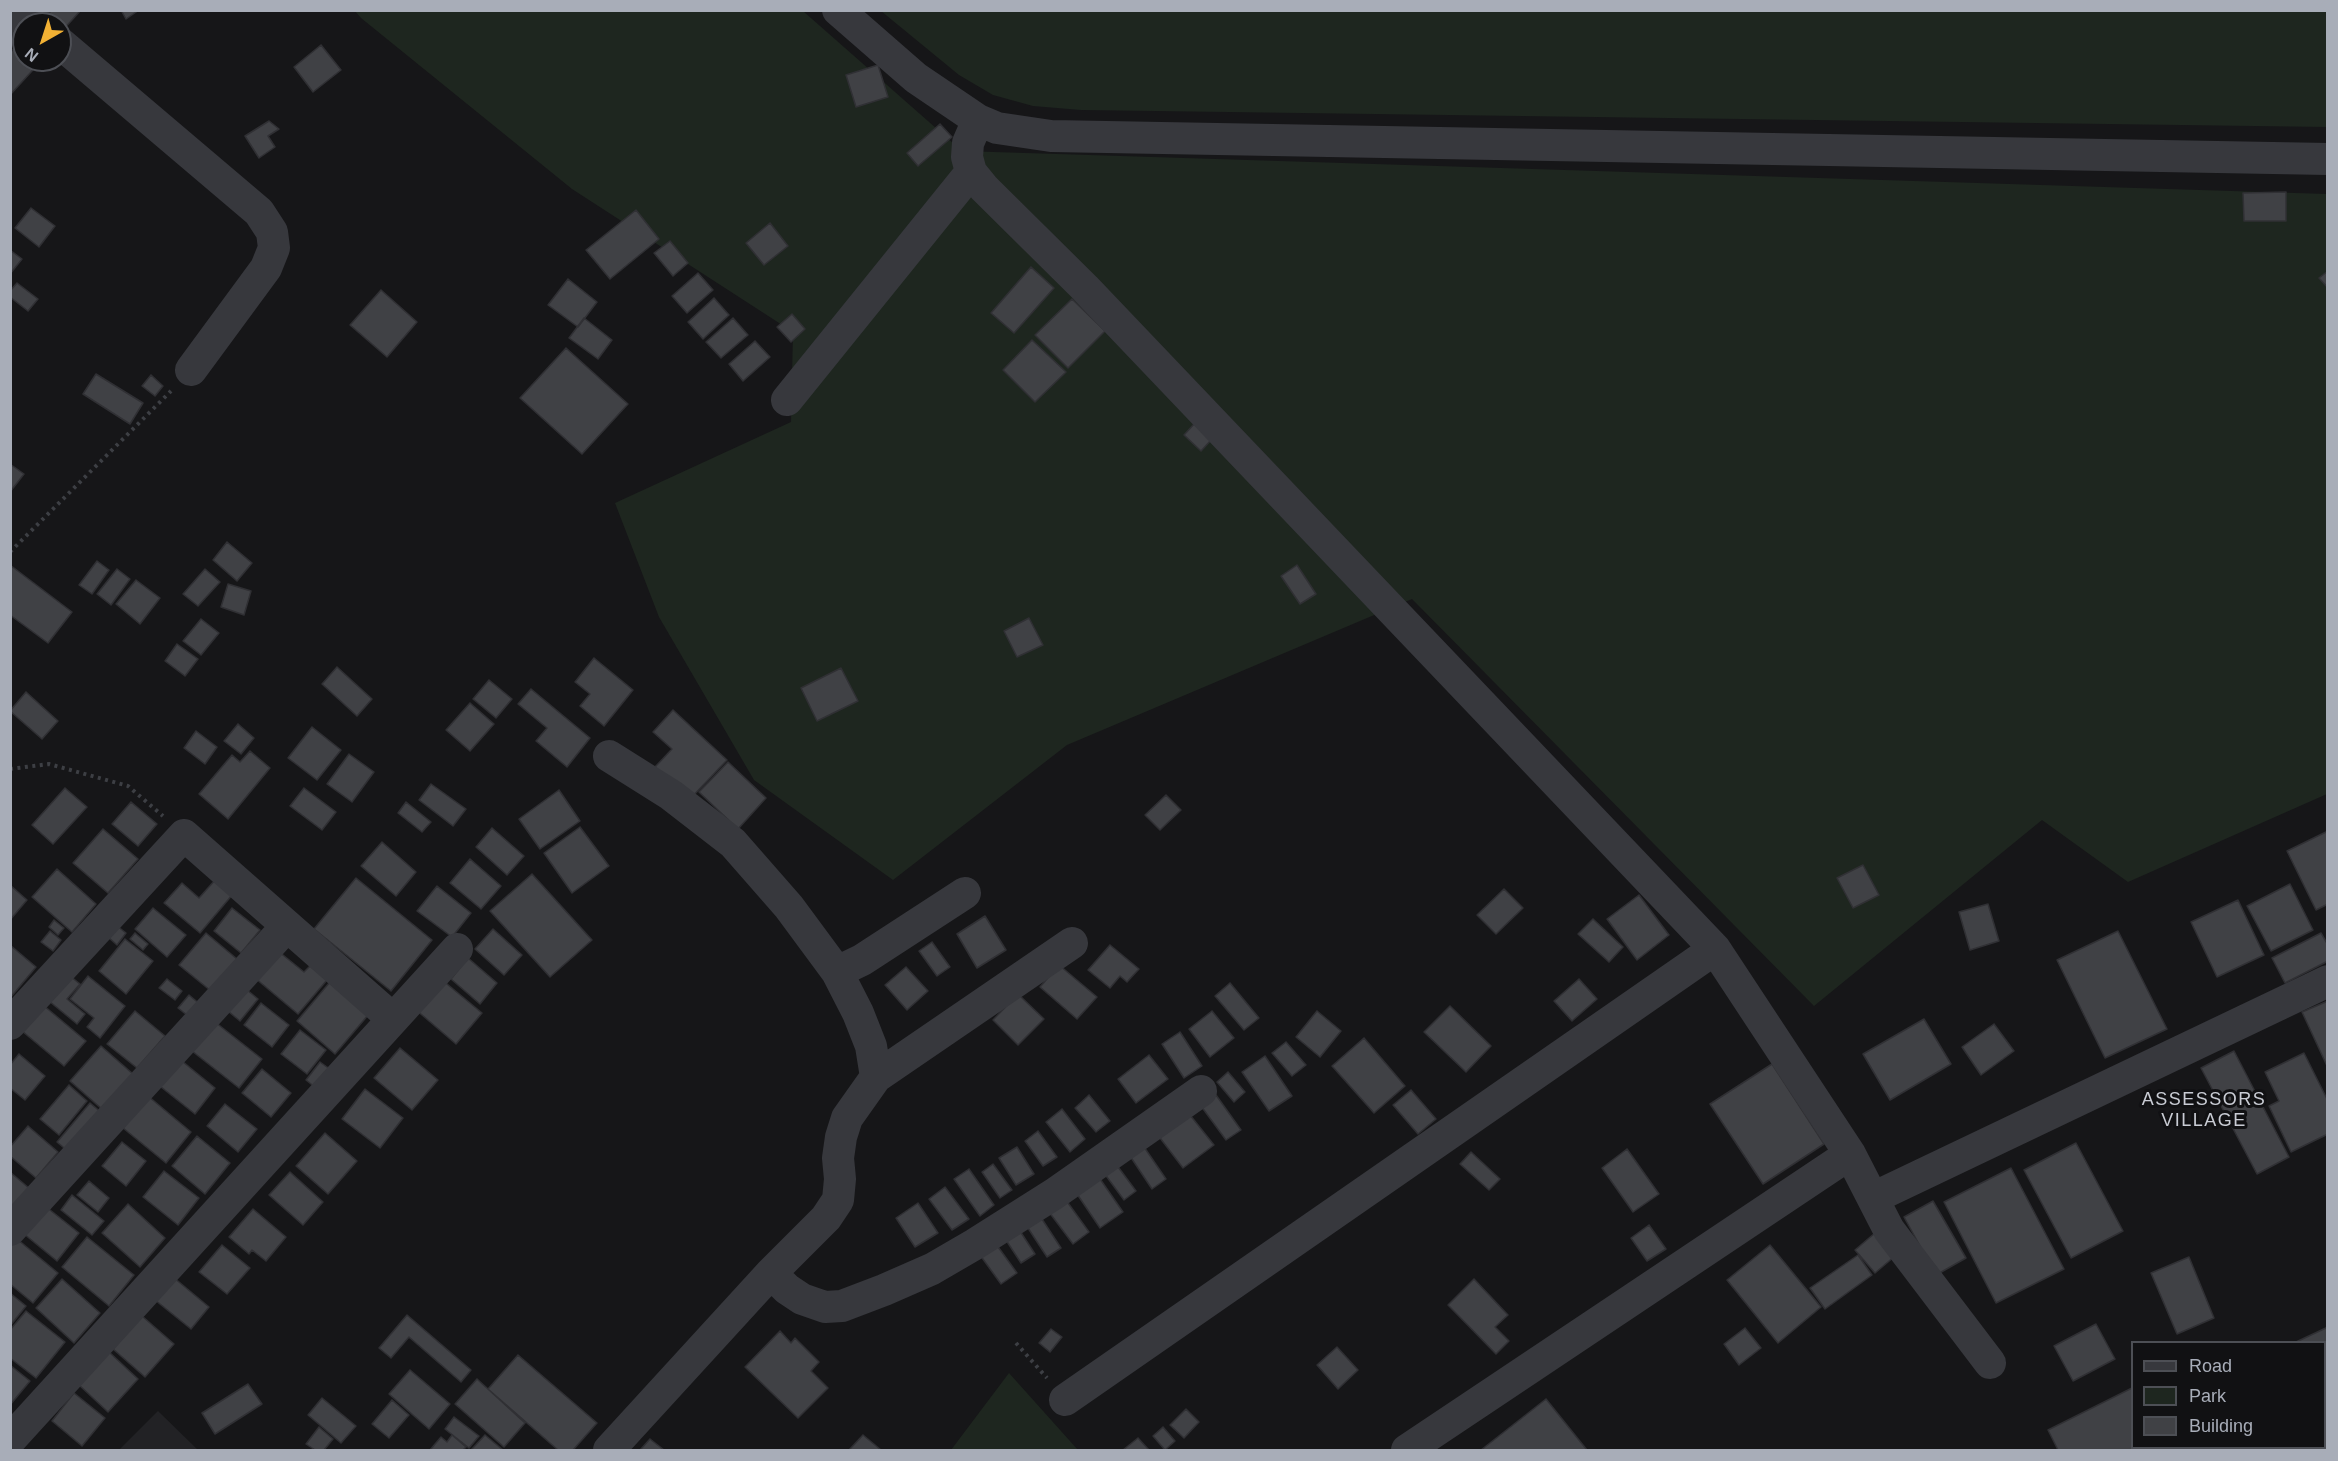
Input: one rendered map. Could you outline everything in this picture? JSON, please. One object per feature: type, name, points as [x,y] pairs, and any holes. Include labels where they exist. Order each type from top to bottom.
[{"type":"street","points":[[838,10],[916,78],[978,120],[997,128],[1051,136],[2328,159]]},
{"type":"street","points":[[72,53],[260,212],[272,232],[273,248],[266,268],[191,370]]},
{"type":"street","points":[[978,120],[968,143],[967,157],[971,172],[984,188],[1085,288],[1715,949],[1850,1154],[1889,1230],[1990,1363]]},
{"type":"street","points":[[787,400],[971,172]]},
{"type":"street","points":[[609,756],[671,795],[733,843],[789,907],[837,972],[858,1013],[871,1046],[876,1077]]},
{"type":"street","points":[[10,1024],[184,835],[285,927],[393,1019]]},
{"type":"street","points":[[837,972],[862,960],[965,893]]},
{"type":"street","points":[[10,1230],[285,927]]},
{"type":"street","points":[[609,1450],[771,1273],[826,1218],[838,1200],[840,1179],[838,1158],[847,1119],[876,1077],[1072,943]]},
{"type":"street","points":[[10,1440],[457,949]]},
{"type":"street","points":[[1065,1400],[1715,949]]},
{"type":"street","points":[[1874,1198],[2328,981]]},
{"type":"street","points":[[771,1273],[787,1289],[802,1299],[825,1307],[842,1306],[884,1290],[932,1269],[975,1244],[1054,1194],[1200,1091]]},
{"type":"street","points":[[1407,1450],[1850,1154]]},
{"type":"path","points":[[10,552],[191,370]]},
{"type":"path","points":[[10,770],[49,764],[128,786],[184,835]]},
{"type":"path","points":[[1016,1342],[1065,1400]]},
{"type":"shaded area","points":[[158,1411],[198,1450],[119,1450]]},
{"type":"green space","points":[[355,11],[803,11],[962,151],[2327,194],[2327,794],[2128,882],[2042,820],[1814,1006],[1412,599],[1067,745],[893,880],[754,780],[659,617],[615,503],[791,422],[793,332],[572,189]]},
{"type":"green space","points":[[881,11],[2327,11],[2327,127],[1081,110],[1033,106],[993,95],[959,75]]},
{"type":"green space","points":[[1009,1373],[1078,1450],[951,1450]]},
{"type":"building","points":[[52,10],[81,10],[72,20],[72,12],[50,12]]},
{"type":"building","points":[[121,10],[139,10],[126,19]]},
{"type":"building","points":[[321,45],[341,70],[313,92],[294,67]]},
{"type":"building","points":[[12,51],[12,72],[31,72],[10,95],[10,53]]},
{"type":"building","points":[[878,65],[888,97],[856,107],[846,75]]},
{"type":"building","points":[[269,121],[279,129],[268,136],[275,147],[259,158],[245,136]]},
{"type":"building","points":[[940,124],[952,137],[918,166],[907,153]]},
{"type":"building","points":[[2286,192],[2286,221],[2244,221],[2243,193]]},
{"type":"building","points":[[31,208],[55,226],[39,247],[15,228]]},
{"type":"building","points":[[636,210],[659,239],[610,279],[586,250]]},
{"type":"building","points":[[770,223],[788,246],[764,265],[746,243]]},
{"type":"building","points":[[670,241],[688,263],[673,276],[654,253]]},
{"type":"building","points":[[10,250],[22,259],[10,274]]},
{"type":"building","points":[[1031,267],[1054,288],[1014,333],[991,313]]},
{"type":"building","points":[[2328,271],[2328,288],[2319,278]]},
{"type":"building","points":[[698,273],[713,290],[687,313],[672,296]]},
{"type":"building","points":[[568,279],[597,302],[578,327],[548,305]]},
{"type":"building","points":[[17,283],[38,299],[28,311],[10,297],[10,291]]},
{"type":"building","points":[[381,290],[417,322],[387,357],[350,325]]},
{"type":"building","points":[[714,298],[729,315],[703,339],[688,322]]},
{"type":"building","points":[[1072,299],[1105,331],[1068,368],[1035,335]]},
{"type":"building","points":[[792,314],[805,329],[791,342],[777,327]]},
{"type":"building","points":[[584,318],[612,340],[598,359],[569,338]]},
{"type":"building","points":[[733,318],[748,335],[721,358],[706,342]]},
{"type":"building","points":[[1032,340],[1066,372],[1035,402],[1003,370]]},
{"type":"building","points":[[755,341],[770,357],[743,381],[729,364]]},
{"type":"building","points":[[566,348],[628,404],[582,454],[520,398]]},
{"type":"building","points":[[96,374],[143,403],[130,424],[83,394]]},
{"type":"building","points":[[151,375],[163,386],[155,396],[142,386]]},
{"type":"building","points":[[1195,423],[1212,439],[1201,451],[1184,435]]},
{"type":"building","points":[[10,464],[24,474],[10,492]]},
{"type":"building","points":[[227,542],[252,563],[237,581],[213,560]]},
{"type":"building","points":[[97,561],[109,570],[92,594],[79,585]]},
{"type":"building","points":[[10,565],[72,612],[48,643],[10,615]]},
{"type":"building","points":[[1297,565],[1316,594],[1300,604],[1281,576]]},
{"type":"building","points":[[117,569],[130,579],[111,605],[97,594]]},
{"type":"building","points":[[205,569],[220,582],[198,606],[183,594]]},
{"type":"building","points":[[136,580],[160,598],[140,624],[116,604]]},
{"type":"building","points":[[228,584],[251,591],[244,615],[221,607]]},
{"type":"building","points":[[1029,618],[1043,645],[1017,657],[1004,631]]},
{"type":"building","points":[[201,619],[219,633],[201,655],[183,641]]},
{"type":"building","points":[[177,644],[198,659],[185,676],[165,661]]},
{"type":"building","points":[[594,658],[633,690],[604,726],[580,706],[590,694],[575,682]]},
{"type":"building","points":[[337,667],[372,699],[357,716],[322,684]]},
{"type":"building","points":[[841,668],[858,701],[817,721],[801,688]]},
{"type":"building","points":[[489,680],[512,699],[496,718],[473,699]]},
{"type":"building","points":[[531,689],[590,738],[567,767],[536,741],[547,728],[518,704]]},
{"type":"building","points":[[26,692],[58,721],[42,739],[10,711]]},
{"type":"building","points":[[470,703],[494,724],[470,751],[446,730]]},
{"type":"building","points":[[673,710],[727,760],[690,799],[655,767],[672,749],[653,732]]},
{"type":"building","points":[[238,724],[254,738],[241,754],[224,741]]},
{"type":"building","points":[[312,727],[341,750],[317,780],[288,758]]},
{"type":"building","points":[[196,731],[217,747],[205,764],[184,748]]},
{"type":"building","points":[[250,751],[270,768],[228,819],[199,794],[232,755],[240,762]]},
{"type":"building","points":[[349,754],[374,772],[352,802],[327,784]]},
{"type":"building","points":[[728,762],[766,798],[738,829],[699,792]]},
{"type":"building","points":[[431,784],[466,809],[453,826],[419,800]]},
{"type":"building","points":[[65,788],[87,807],[53,844],[32,825]]},
{"type":"building","points":[[304,788],[336,812],[322,830],[290,806]]},
{"type":"building","points":[[559,790],[580,821],[540,849],[519,819]]},
{"type":"building","points":[[1166,795],[1181,810],[1160,830],[1145,815]]},
{"type":"building","points":[[131,802],[157,824],[138,846],[112,824]]},
{"type":"building","points":[[406,802],[431,822],[422,832],[398,813]]},
{"type":"building","points":[[580,827],[609,866],[572,893],[544,853]]},
{"type":"building","points":[[492,828],[524,856],[507,875],[476,847]]},
{"type":"building","points":[[103,829],[138,859],[108,893],[73,863]]},
{"type":"building","points":[[2328,831],[2328,904],[2316,910],[2287,851]]},
{"type":"building","points":[[382,842],[416,872],[396,896],[361,866]]},
{"type":"building","points":[[470,859],[501,886],[481,909],[450,883]]},
{"type":"building","points":[[1863,865],[1879,895],[1853,908],[1837,878]]},
{"type":"building","points":[[57,869],[96,904],[72,932],[32,897]]},
{"type":"building","points":[[532,874],[592,940],[550,977],[490,911]]},
{"type":"building","points":[[356,878],[432,940],[391,991],[314,929]]},
{"type":"building","points":[[216,879],[233,894],[200,933],[164,903],[182,883],[199,898]]},
{"type":"building","points":[[2290,884],[2313,930],[2271,951],[2247,906]]},
{"type":"building","points":[[10,885],[27,900],[10,920]]},
{"type":"building","points":[[437,886],[471,913],[452,937],[417,911]]},
{"type":"building","points":[[1504,889],[1523,908],[1496,934],[1477,915]]},
{"type":"building","points":[[1639,895],[1669,935],[1637,960],[1607,919]]},
{"type":"building","points":[[2238,900],[2264,955],[2217,977],[2191,922]]},
{"type":"building","points":[[1988,904],[1999,941],[1970,950],[1959,912]]},
{"type":"building","points":[[153,908],[186,935],[167,957],[135,929]]},
{"type":"building","points":[[232,908],[260,930],[241,953],[214,931]]},
{"type":"building","points":[[985,916],[1006,950],[977,968],[957,934]]},
{"type":"building","points":[[1593,919],[1623,947],[1609,962],[1578,934]]},
{"type":"building","points":[[54,920],[64,928],[58,935],[49,927]]},
{"type":"building","points":[[117,926],[126,933],[117,945],[108,937]]},
{"type":"building","points":[[493,929],[522,955],[504,975],[475,949]]},
{"type":"building","points":[[50,931],[61,940],[53,951],[41,942]]},
{"type":"building","points":[[2118,931],[2167,1029],[2105,1058],[2057,960]]},
{"type":"building","points":[[135,933],[148,944],[143,950],[130,939]]},
{"type":"building","points":[[206,933],[237,959],[211,991],[179,965]]},
{"type":"building","points":[[2321,933],[2328,945],[2328,961],[2285,983],[2272,958]]},
{"type":"building","points":[[125,939],[153,961],[126,994],[99,971]]},
{"type":"building","points":[[932,942],[950,967],[937,976],[919,951]]},
{"type":"building","points":[[10,945],[36,967],[10,998]]},
{"type":"building","points":[[1110,945],[1139,969],[1127,982],[1120,976],[1110,988],[1088,970]]},
{"type":"building","points":[[278,951],[304,972],[310,966],[327,980],[298,1014],[255,978]]},
{"type":"building","points":[[468,958],[497,983],[480,1004],[451,979]]},
{"type":"building","points":[[1059,965],[1097,997],[1077,1019],[1040,987]]},
{"type":"building","points":[[906,967],[928,991],[907,1010],[885,985]]},
{"type":"building","points":[[70,976],[80,984],[67,999],[85,1014],[77,1024],[49,1001]]},
{"type":"building","points":[[88,976],[125,1006],[100,1038],[87,1027],[94,1018],[70,999]]},
{"type":"building","points":[[167,979],[182,991],[175,1000],[159,988]]},
{"type":"building","points":[[441,979],[482,1013],[456,1044],[415,1009]]},
{"type":"building","points":[[1579,979],[1597,999],[1572,1021],[1554,1001]]},
{"type":"building","points":[[330,982],[369,1014],[335,1054],[297,1021]]},
{"type":"building","points":[[1230,983],[1259,1018],[1244,1030],[1215,996]]},
{"type":"building","points":[[241,985],[258,999],[240,1021],[223,1007]]},
{"type":"building","points":[[1018,994],[1044,1019],[1018,1045],[993,1020]]},
{"type":"building","points":[[189,995],[202,1006],[192,1019],[178,1008]]},
{"type":"building","points":[[2328,1001],[2328,1068],[2302,1012]]},
{"type":"building","points":[[261,1003],[289,1025],[272,1047],[244,1025]]},
{"type":"building","points":[[43,1005],[86,1041],[64,1066],[22,1031]]},
{"type":"building","points":[[1450,1006],[1491,1046],[1466,1072],[1424,1032]]},
{"type":"building","points":[[135,1011],[165,1036],[137,1068],[107,1044]]},
{"type":"building","points":[[1212,1011],[1234,1038],[1210,1057],[1189,1029]]},
{"type":"building","points":[[1317,1011],[1341,1031],[1320,1057],[1296,1037]]},
{"type":"building","points":[[1924,1019],[1951,1064],[1890,1100],[1863,1054]]},
{"type":"building","points":[[215,1022],[262,1059],[239,1088],[192,1051]]},
{"type":"building","points":[[1994,1024],[2014,1051],[1981,1075],[1962,1047]]},
{"type":"building","points":[[300,1030],[326,1050],[307,1074],[281,1054]]},
{"type":"building","points":[[1180,1032],[1202,1066],[1184,1078],[1162,1044]]},
{"type":"building","points":[[1364,1038],[1405,1086],[1374,1113],[1332,1066]]},
{"type":"building","points":[[1286,1042],[1306,1065],[1292,1076],[1272,1053]]},
{"type":"building","points":[[101,1046],[133,1074],[103,1110],[70,1081]]},
{"type":"building","points":[[400,1048],[438,1080],[412,1110],[374,1078]]},
{"type":"building","points":[[2234,1051],[2289,1157],[2257,1174],[2201,1068]]},
{"type":"building","points":[[2304,1053],[2328,1101],[2328,1134],[2291,1152],[2269,1106],[2279,1101],[2265,1072]]},
{"type":"building","points":[[19,1054],[45,1076],[25,1100],[10,1088],[10,1065]]},
{"type":"building","points":[[1149,1055],[1168,1079],[1136,1103],[1118,1079]]},
{"type":"building","points":[[1265,1056],[1292,1096],[1269,1111],[1242,1072]]},
{"type":"building","points":[[177,1057],[215,1088],[195,1114],[156,1083]]},
{"type":"building","points":[[320,1062],[331,1070],[316,1088],[306,1080]]},
{"type":"building","points":[[1772,1064],[1824,1144],[1763,1184],[1710,1104]]},
{"type":"building","points":[[262,1069],[291,1093],[271,1117],[242,1093]]},
{"type":"building","points":[[1228,1072],[1245,1092],[1234,1102],[1217,1082]]},
{"type":"building","points":[[69,1085],[87,1101],[59,1135],[40,1119]]},
{"type":"building","points":[[365,1089],[403,1118],[380,1148],[342,1119]]},
{"type":"building","points":[[1411,1090],[1436,1119],[1418,1134],[1393,1105]]},
{"type":"building","points":[[1089,1095],[1110,1121],[1096,1132],[1075,1108]]},
{"type":"building","points":[[1216,1095],[1241,1130],[1226,1140],[1201,1106]]},
{"type":"building","points":[[148,1096],[191,1132],[166,1163],[123,1128]]},
{"type":"building","points":[[90,1103],[103,1114],[70,1153],[57,1142]]},
{"type":"building","points":[[225,1104],[257,1129],[238,1152],[207,1126]]},
{"type":"building","points":[[1062,1109],[1085,1139],[1070,1152],[1046,1122]]},
{"type":"building","points":[[1186,1110],[1214,1145],[1183,1168],[1157,1134]]},
{"type":"building","points":[[28,1126],[58,1152],[36,1178],[10,1156],[10,1147]]},
{"type":"building","points":[[1038,1131],[1057,1157],[1043,1166],[1025,1141]]},
{"type":"building","points":[[325,1133],[357,1161],[328,1194],[296,1166]]},
{"type":"building","points":[[197,1136],[230,1163],[205,1194],[172,1166]]},
{"type":"building","points":[[122,1142],[146,1161],[126,1186],[102,1166]]},
{"type":"building","points":[[2076,1143],[2123,1231],[2071,1258],[2024,1170]]},
{"type":"building","points":[[1142,1144],[1166,1179],[1152,1189],[1128,1153]]},
{"type":"building","points":[[1017,1147],[1034,1174],[1016,1185],[999,1158]]},
{"type":"building","points":[[1627,1149],[1659,1194],[1633,1212],[1602,1168]]},
{"type":"building","points":[[1471,1152],[1500,1179],[1489,1190],[1460,1164]]},
{"type":"building","points":[[1113,1160],[1136,1191],[1124,1200],[1101,1169]]},
{"type":"building","points":[[993,1164],[1012,1190],[1000,1198],[982,1172]]},
{"type":"building","points":[[2011,1168],[2064,1269],[1996,1303],[1944,1202]]},
{"type":"building","points":[[969,1169],[994,1205],[980,1216],[954,1179]]},
{"type":"building","points":[[164,1171],[199,1198],[178,1225],[143,1197]]},
{"type":"building","points":[[10,1172],[30,1189],[10,1212]]},
{"type":"building","points":[[290,1172],[323,1202],[303,1225],[269,1195]]},
{"type":"building","points":[[1098,1176],[1123,1212],[1100,1228],[1075,1191]]},
{"type":"building","points":[[89,1181],[109,1198],[98,1212],[77,1195]]},
{"type":"building","points":[[945,1187],[969,1219],[952,1230],[929,1199]]},
{"type":"building","points":[[72,1195],[104,1221],[92,1235],[61,1210]]},
{"type":"building","points":[[1063,1196],[1089,1232],[1073,1244],[1046,1208]]},
{"type":"building","points":[[1933,1201],[1966,1258],[1936,1275],[1904,1217]]},
{"type":"building","points":[[40,1202],[79,1233],[57,1261],[18,1229]]},
{"type":"building","points":[[918,1203],[938,1233],[915,1247],[896,1218]]},
{"type":"building","points":[[128,1204],[165,1238],[140,1267],[102,1233]]},
{"type":"building","points":[[253,1209],[286,1237],[266,1261],[252,1250],[249,1254],[229,1237]]},
{"type":"building","points":[[1040,1216],[1061,1248],[1047,1257],[1026,1225]]},
{"type":"building","points":[[1649,1225],[1666,1249],[1647,1261],[1631,1238]]},
{"type":"building","points":[[1018,1228],[1035,1254],[1021,1263],[1004,1237]]},
{"type":"building","points":[[1875,1233],[1895,1256],[1875,1273],[1855,1250]]},
{"type":"building","points":[[11,1234],[58,1273],[33,1303],[10,1284]]},
{"type":"building","points":[[87,1237],[134,1275],[109,1306],[62,1267]]},
{"type":"building","points":[[996,1244],[1017,1273],[1001,1284],[980,1255]]},
{"type":"building","points":[[222,1245],[250,1268],[227,1294],[199,1272]]},
{"type":"building","points":[[1770,1245],[1821,1307],[1778,1343],[1727,1280]]},
{"type":"building","points":[[1858,1255],[1872,1275],[1825,1309],[1810,1288]]},
{"type":"building","points":[[2189,1257],[2214,1318],[2177,1334],[2151,1273]]},
{"type":"building","points":[[173,1277],[209,1307],[191,1329],[155,1300]]},
{"type":"building","points":[[62,1279],[100,1313],[74,1343],[36,1308]]},
{"type":"building","points":[[1474,1279],[1508,1315],[1495,1327],[1509,1341],[1496,1354],[1448,1305]]},
{"type":"building","points":[[10,1293],[26,1306],[10,1326]]},
{"type":"building","points":[[26,1311],[65,1342],[36,1378],[10,1358],[10,1330]]},
{"type":"building","points":[[407,1315],[471,1370],[461,1382],[409,1337],[391,1358],[379,1348]]},
{"type":"building","points":[[142,1316],[174,1344],[145,1377],[113,1349]]},
{"type":"building","points":[[2096,1324],[2115,1359],[2073,1381],[2054,1346]]},
{"type":"building","points":[[2328,1327],[2328,1370],[2326,1371],[2326,1341],[2298,1341]]},
{"type":"building","points":[[1745,1328],[1761,1348],[1739,1365],[1724,1344]]},
{"type":"building","points":[[1051,1329],[1062,1337],[1050,1352],[1039,1343]]},
{"type":"building","points":[[780,1331],[791,1343],[795,1338],[819,1362],[811,1371],[828,1388],[798,1418],[745,1367]]},
{"type":"building","points":[[1337,1347],[1358,1370],[1338,1389],[1317,1365]]},
{"type":"building","points":[[108,1351],[138,1379],[108,1412],[78,1384]]},
{"type":"building","points":[[518,1355],[597,1423],[573,1450],[558,1450],[488,1389]]},
{"type":"building","points":[[10,1365],[30,1381],[10,1405]]},
{"type":"building","points":[[410,1370],[450,1404],[429,1429],[389,1394]]},
{"type":"building","points":[[477,1379],[525,1423],[504,1447],[455,1404]]},
{"type":"building","points":[[248,1384],[262,1404],[215,1434],[202,1413]]},
{"type":"building","points":[[2328,1386],[2328,1450],[2319,1450],[2326,1449],[2326,1387]]},
{"type":"building","points":[[2131,1388],[2131,1449],[2169,1449],[2058,1450],[2048,1430]]},
{"type":"building","points":[[74,1393],[105,1418],[82,1446],[52,1421]]},
{"type":"building","points":[[322,1398],[356,1426],[341,1443],[308,1415]]},
{"type":"building","points":[[1546,1399],[1587,1450],[1481,1450]]},
{"type":"building","points":[[392,1400],[409,1415],[389,1438],[372,1424]]},
{"type":"building","points":[[1186,1409],[1199,1422],[1184,1438],[1170,1425]]},
{"type":"building","points":[[454,1417],[479,1436],[469,1448],[445,1429]]},
{"type":"building","points":[[319,1427],[333,1439],[324,1450],[315,1450],[306,1444]]},
{"type":"building","points":[[1163,1427],[1175,1441],[1165,1450],[1153,1436]]},
{"type":"building","points":[[452,1435],[466,1447],[463,1450],[430,1450],[441,1437],[447,1442]]},
{"type":"building","points":[[485,1435],[503,1450],[471,1450]]},
{"type":"building","points":[[863,1435],[881,1450],[849,1450]]},
{"type":"building","points":[[1138,1438],[1149,1450],[1123,1450]]},
{"type":"building","points":[[650,1439],[664,1450],[640,1450]]},
{"type":"district","name":"ASSESSORS VILLAGE","points":[[2204,1110]]}]
